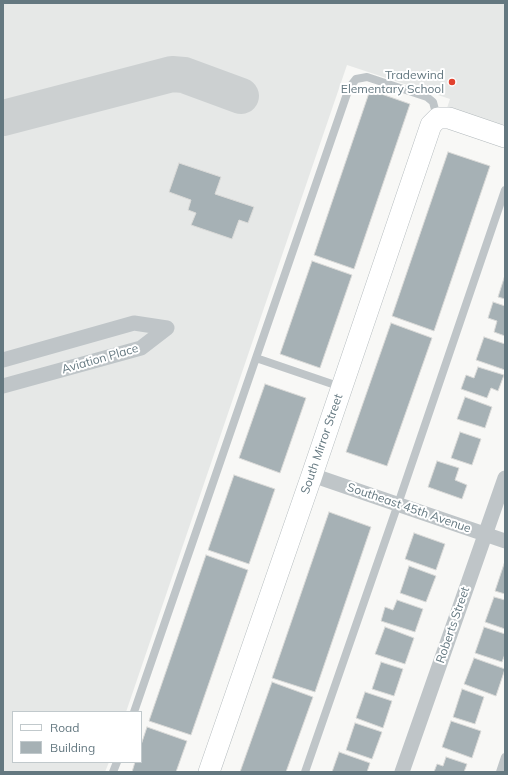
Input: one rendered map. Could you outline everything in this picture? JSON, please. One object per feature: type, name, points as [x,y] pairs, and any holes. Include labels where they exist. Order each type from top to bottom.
[{"type":"street","points":[[438,118],[449,118],[505,137]]},
{"type":"street","name":"South Mirror Street","points":[[210,772],[431,125],[438,118]]},
{"type":"street","name":"Aviation Place","points":[[3,360],[134,323],[167,328],[141,348],[3,386]]},
{"type":"street","name":"Southeast 45th Avenue","points":[[312,475],[505,541]]},
{"type":"street","name":"Roberts Street","points":[[402,772],[505,478]]},
{"type":"lane","points":[[134,711],[349,88],[356,79],[366,77],[428,97],[433,102],[438,118]]},
{"type":"lane","points":[[305,772],[505,190]]},
{"type":"lane","points":[[256,358],[342,388]]},
{"type":"lane","points":[[500,772],[505,757]]},
{"type":"shaded area","points":[[3,3],[505,3],[505,127],[447,108],[450,99],[347,65],[126,711],[12,711],[12,763],[109,763],[105,772],[3,772]]},
{"type":"building","points":[[370,90],[410,104],[354,269],[314,255]]},
{"type":"building","points":[[448,152],[490,166],[434,331],[392,316]]},
{"type":"building","points":[[179,163],[221,177],[215,194],[254,207],[248,223],[239,220],[232,239],[191,225],[196,213],[188,210],[191,200],[169,192]]},
{"type":"building","points":[[312,261],[352,275],[320,368],[280,354]]},
{"type":"building","points":[[505,275],[505,299],[498,297]]},
{"type":"building","points":[[493,302],[505,306],[505,336],[494,332],[497,321],[488,318]]},
{"type":"building","points":[[391,323],[432,338],[387,466],[346,452]]},
{"type":"building","points":[[484,337],[505,344],[505,370],[476,360]]},
{"type":"building","points":[[478,367],[504,375],[498,391],[491,388],[487,398],[461,389],[466,375],[474,378]]},
{"type":"building","points":[[265,384],[306,398],[280,473],[239,458]]},
{"type":"building","points":[[465,397],[492,407],[485,428],[457,419]]},
{"type":"building","points":[[460,432],[481,439],[472,465],[451,458]]},
{"type":"building","points":[[437,461],[459,468],[455,480],[467,485],[462,499],[428,487]]},
{"type":"building","points":[[234,475],[275,489],[249,564],[208,550]]},
{"type":"building","points":[[329,512],[371,527],[315,692],[272,678]]},
{"type":"building","points":[[414,533],[445,544],[436,570],[405,559]]},
{"type":"building","points":[[206,555],[248,570],[191,735],[149,721]]},
{"type":"building","points":[[504,564],[505,565],[505,594],[495,591]]},
{"type":"building","points":[[409,566],[436,576],[426,602],[400,593]]},
{"type":"building","points":[[494,597],[505,600],[505,629],[485,622]]},
{"type":"building","points":[[397,600],[423,609],[415,632],[381,621],[385,607],[393,610]]},
{"type":"building","points":[[385,627],[414,638],[405,664],[375,654]]},
{"type":"building","points":[[484,627],[505,634],[505,654],[502,662],[475,653]]},
{"type":"building","points":[[474,658],[505,669],[496,696],[464,684]]},
{"type":"building","points":[[381,662],[403,669],[394,696],[372,689]]},
{"type":"building","points":[[272,682],[313,697],[286,772],[240,772]]},
{"type":"building","points":[[462,689],[484,697],[475,724],[453,717]]},
{"type":"building","points":[[365,692],[392,701],[383,728],[356,718]]},
{"type":"building","points":[[451,721],[481,731],[472,758],[442,747]]},
{"type":"building","points":[[355,723],[382,732],[372,759],[346,750]]},
{"type":"building","points":[[147,727],[187,741],[176,772],[132,772],[135,763],[142,763],[142,742]]},
{"type":"building","points":[[339,752],[370,763],[367,772],[332,772]]},
{"type":"building","points":[[446,757],[467,764],[464,772],[434,772],[437,764],[443,766]]},
{"type":"taxiway","points":[[3,118],[172,74],[184,75],[241,96]]},
{"type":"place","name":"Tradewind Elementary School","points":[[452,82]]}]
